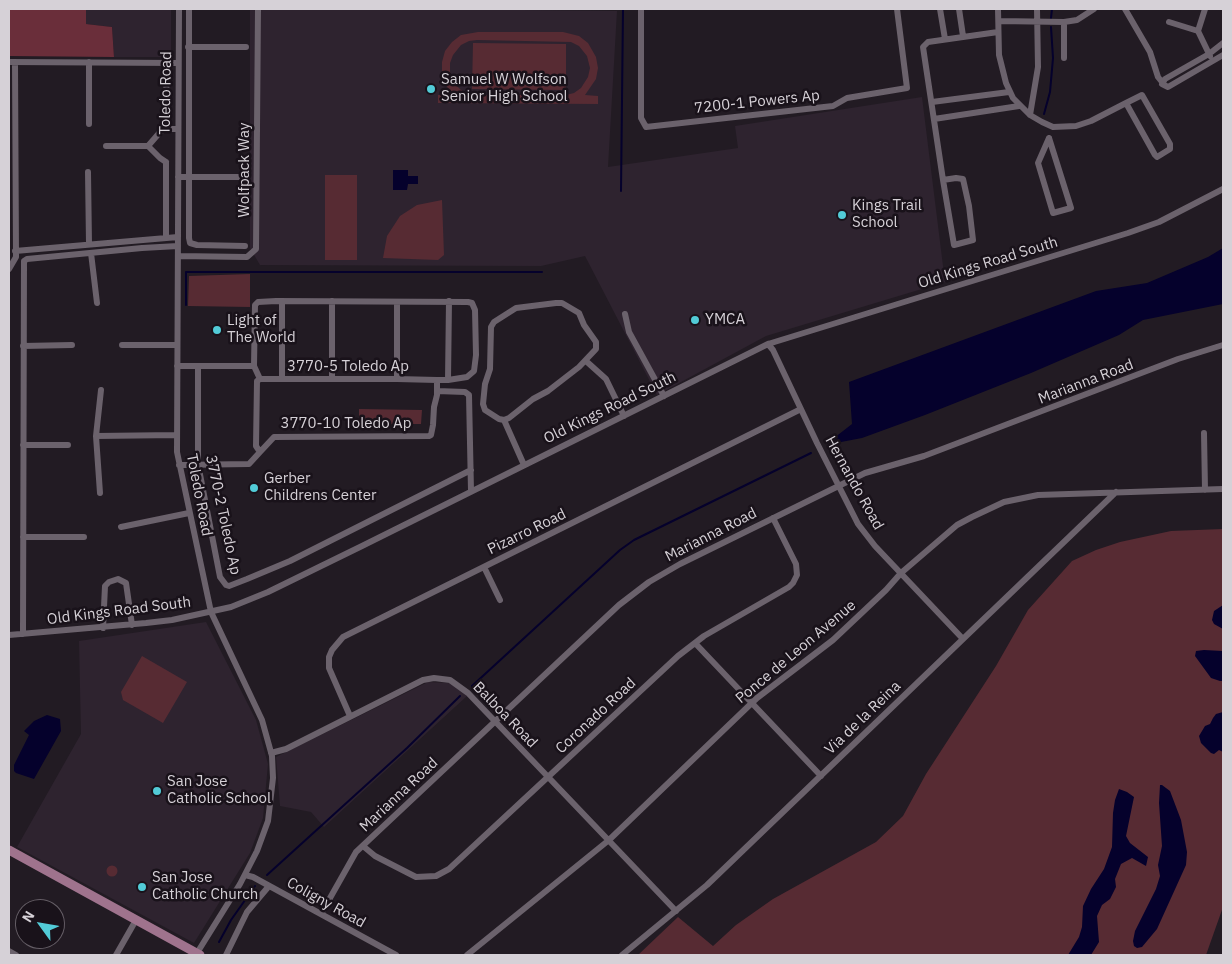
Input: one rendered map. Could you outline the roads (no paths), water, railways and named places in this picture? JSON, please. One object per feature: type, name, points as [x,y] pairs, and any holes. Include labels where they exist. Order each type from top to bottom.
[{"type":"main road","points":[[9,850],[198,954]]},
{"type":"street","name":"Toledo Road","points":[[179,9],[177,345],[179,465],[211,612],[262,720],[272,753],[273,778],[270,808],[263,835],[245,875],[198,954]]},
{"type":"street","points":[[189,9],[190,243],[197,245],[245,246]]},
{"type":"street","name":"Wolfpack Way","points":[[178,256],[247,257],[256,249],[258,9]]},
{"type":"street","name":"7200-1 Powers Ap","points":[[641,9],[641,118],[646,127],[833,106],[847,98],[907,88],[898,9]]},
{"type":"street","points":[[940,9],[945,39]]},
{"type":"street","points":[[959,9],[963,36]]},
{"type":"street","points":[[998,9],[1001,64],[1009,92],[1019,106],[1030,115],[1046,124],[1062,128],[1082,125],[1126,103],[1142,95],[1170,144],[1170,149],[1157,157],[1154,155],[1126,103]]},
{"type":"street","points":[[1030,115],[1038,67],[1037,9]]},
{"type":"street","points":[[998,21],[1064,22],[1082,17],[1094,9]]},
{"type":"street","points":[[1125,9],[1150,52],[1158,77],[1164,85],[1168,87],[1213,62],[1223,54],[1221,45],[1162,82]]},
{"type":"street","points":[[1205,9],[1198,31],[1213,62]]},
{"type":"street","points":[[1064,22],[1064,58]]},
{"type":"street","points":[[1169,22],[1198,31]]},
{"type":"street","points":[[944,180],[962,179],[973,240],[954,245],[934,119],[924,47],[928,42],[998,32]]},
{"type":"street","points":[[180,47],[246,47]]},
{"type":"street","points":[[9,269],[16,257],[12,169],[12,62],[178,63]]},
{"type":"street","points":[[89,62],[89,124]]},
{"type":"street","points":[[166,64],[167,129]]},
{"type":"street","points":[[932,102],[1009,92]]},
{"type":"street","points":[[934,119],[1019,106]]},
{"type":"street","points":[[1046,124],[1071,208],[1053,213],[1038,163],[1049,138]]},
{"type":"street","points":[[148,146],[162,131],[178,129]]},
{"type":"street","points":[[106,146],[148,146],[166,162],[178,161]]},
{"type":"street","points":[[166,162],[166,238]]},
{"type":"street","points":[[88,172],[89,244]]},
{"type":"street","points":[[178,177],[245,177]]},
{"type":"street","name":"Old Kings Road South","points":[[9,635],[103,628],[172,620],[231,607],[268,592],[768,344],[1128,233],[1159,222],[1223,190]]},
{"type":"street","points":[[15,251],[178,237]]},
{"type":"street","points":[[23,634],[24,261],[27,259],[178,246]]},
{"type":"street","points":[[91,253],[97,302]]},
{"type":"street","points":[[282,301],[282,379]]},
{"type":"street","points":[[332,301],[332,379]]},
{"type":"street","points":[[448,380],[449,301]]},
{"type":"street","points":[[179,465],[249,464],[260,452],[256,446],[257,381],[260,379],[254,366],[255,305],[258,302],[449,301],[472,303],[475,310],[476,365],[474,372],[466,377],[437,380]]},
{"type":"street","points":[[397,302],[397,380]]},
{"type":"street","points":[[504,420],[533,399],[548,391],[586,361],[596,349],[596,342],[579,313],[574,309],[562,303],[521,306],[504,314],[491,326],[490,369],[484,384],[483,404],[485,410],[504,420],[524,465]]},
{"type":"street","points":[[625,314],[629,332],[664,396]]},
{"type":"street","name":"Hernando Road","points":[[768,344],[773,350],[848,504],[865,534],[964,639]]},
{"type":"street","name":"Marianna Road","points":[[321,914],[352,858],[363,846],[619,605],[640,588],[680,564],[865,473],[924,456],[1178,359],[1223,344]]},
{"type":"street","points":[[122,345],[177,345]]},
{"type":"street","points":[[23,346],[72,346]]},
{"type":"street","points":[[586,361],[606,378],[624,416]]},
{"type":"street","points":[[177,366],[254,366]]},
{"type":"street","name":"3770-2 Toledo Ap","points":[[198,366],[198,464],[220,577],[226,585],[229,586],[290,561],[471,470]]},
{"type":"street","name":"3770-5 Toledo Ap","points":[[260,379],[437,380]]},
{"type":"street","name":"3770-10 Toledo Ap","points":[[260,452],[274,436],[429,436],[431,435],[438,391],[437,380]]},
{"type":"street","points":[[100,493],[96,436],[101,390]]},
{"type":"street","points":[[438,391],[465,392],[469,395],[471,491]]},
{"type":"street","name":"Pizarro Road","points":[[350,716],[329,668],[329,656],[339,640],[346,635],[801,409]]},
{"type":"street","points":[[1204,433],[1206,490]]},
{"type":"street","points":[[96,436],[177,435]]},
{"type":"street","points":[[23,445],[68,445]]},
{"type":"street","name":"Ponce de Leon Avenue","points":[[467,955],[609,840],[752,703],[844,631],[901,573],[958,525],[1004,502],[1038,495],[1223,489]]},
{"type":"street","name":"Via de la Reina","points":[[622,955],[707,885],[1116,492]]},
{"type":"street","points":[[121,527],[189,513]]},
{"type":"street","name":"Coronado Road","points":[[363,846],[375,856],[410,875],[423,878],[436,876],[449,869],[678,656],[695,643],[789,588],[797,575],[796,564],[773,518]]},
{"type":"street","points":[[23,537],[84,537]]},
{"type":"street","points":[[484,567],[500,600]]},
{"type":"street","points":[[103,628],[105,586],[109,582],[118,579],[126,583],[132,624]]},
{"type":"street","points":[[695,643],[821,776]]},
{"type":"street","name":"Balboa Road","points":[[272,753],[286,748],[423,680],[444,678],[458,684],[496,722],[676,911]]},
{"type":"street","name":"Coligny Road","points":[[245,875],[253,877],[396,955]]},
{"type":"street","points":[[226,955],[247,912],[269,886]]},
{"type":"street","points":[[116,955],[136,920]]},
{"type":"street","points":[[9,952],[16,955]]},
{"type":"waterway","points":[[621,191],[623,9]]},
{"type":"waterway","points":[[1051,18],[1052,9]]},
{"type":"waterway","points":[[1044,114],[1050,92],[1053,58],[1051,27]]},
{"type":"waterway","points":[[186,305],[186,272],[542,272]]},
{"type":"waterway","points":[[472,686],[620,550],[634,540],[811,453]]},
{"type":"waterway","points":[[267,875],[407,748],[460,696]]},
{"type":"waterway","points":[[219,942],[231,920],[255,886]]},
{"type":"place","name":"Samuel W Wolfson Senior High School","points":[[431,89]]},
{"type":"place","name":"Kings Trail School","points":[[842,215]]},
{"type":"place","name":"YMCA","points":[[695,320]]},
{"type":"place","name":"Light of The World","points":[[217,330]]},
{"type":"place","name":"Gerber Childrens Center","points":[[254,488]]},
{"type":"place","name":"San Jose Catholic School","points":[[157,791]]},
{"type":"place","name":"San Jose Catholic Church","points":[[142,887]]}]
